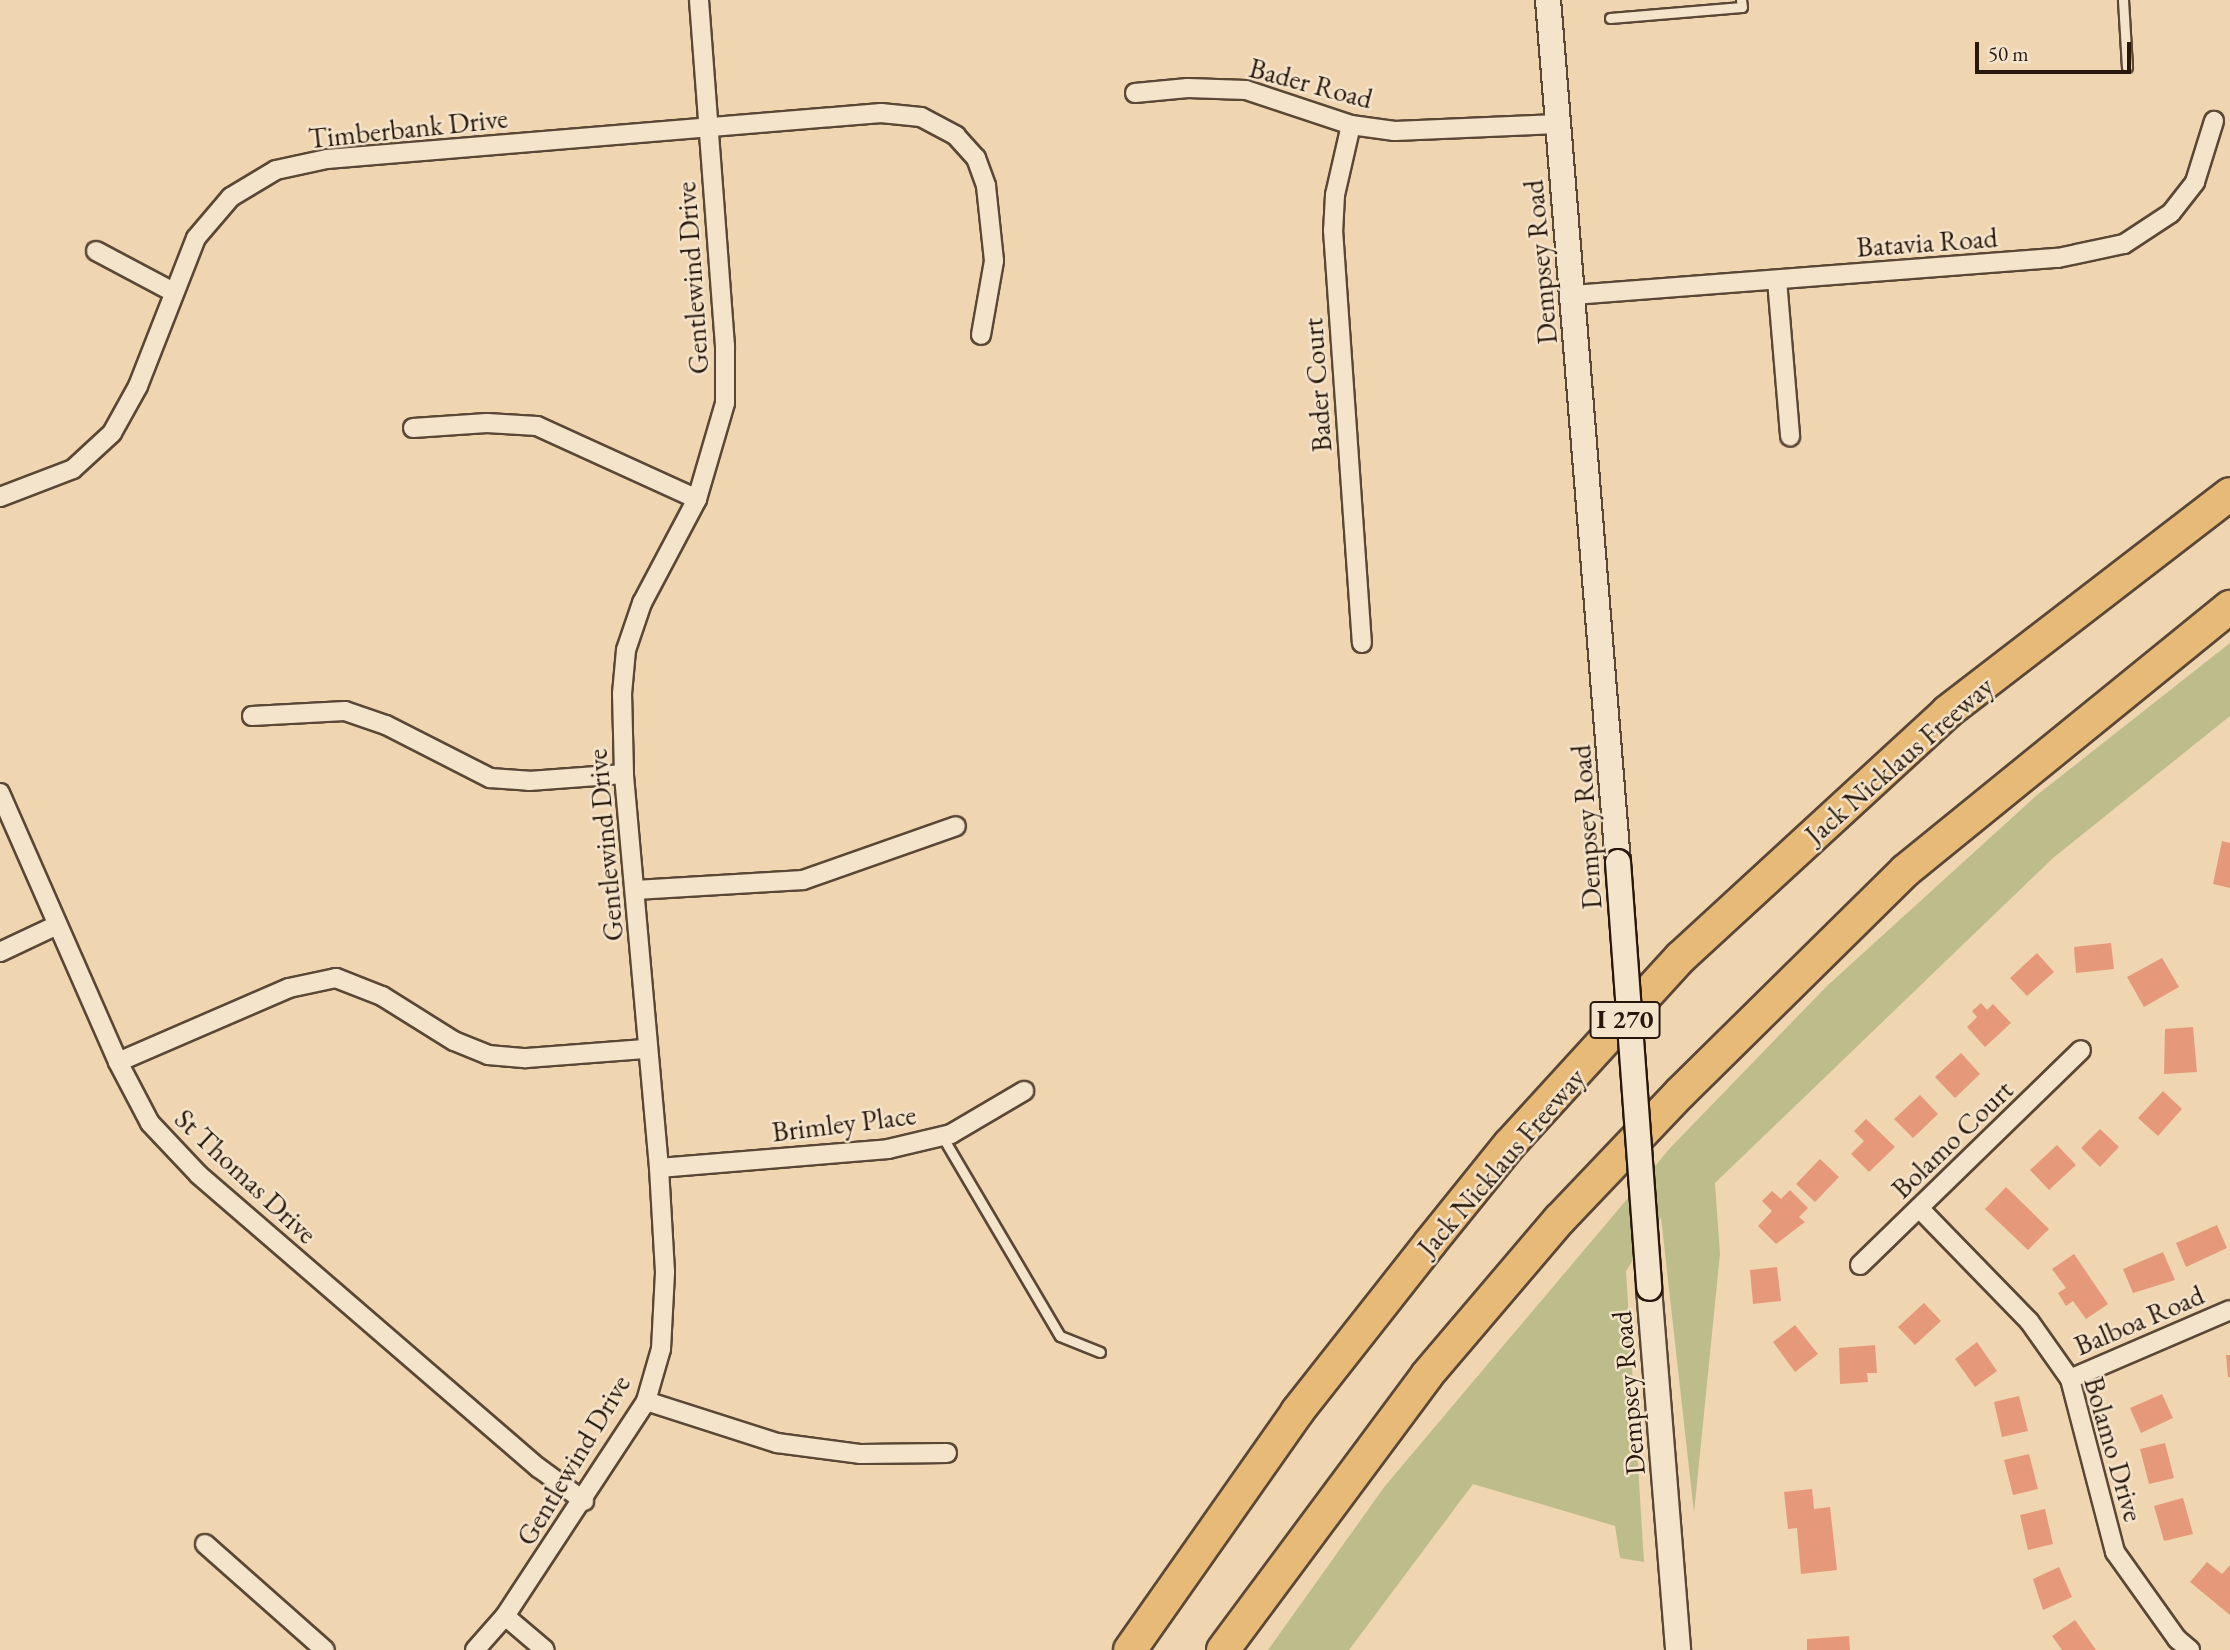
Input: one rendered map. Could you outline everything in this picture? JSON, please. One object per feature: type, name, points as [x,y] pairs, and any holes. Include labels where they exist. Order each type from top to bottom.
[{"type":"highway","name":"Jack Nicklaus Freeway","points":[[1130,1650],[1289,1422],[1421,1254],[1510,1144],[1681,957],[1947,712],[2230,494]]},
{"type":"highway","points":[[1223,1650],[1427,1375],[1559,1219],[1680,1093],[1905,871],[2230,607]]},
{"type":"main road","name":"Dempsey Road","points":[[1548,0],[1678,1650]]},
{"type":"street","name":"Gentlewind Drive","points":[[475,1650],[505,1616],[584,1501],[646,1401],[662,1336],[665,1272],[659,1168],[646,1049],[636,890],[624,774],[622,694],[626,650],[642,603],[697,499],[725,403],[699,0]]},
{"type":"street","name":"Bader Road","points":[[1135,93],[1202,87],[1246,90],[1351,125],[1442,132],[1558,124]]},
{"type":"street","name":"Timberbank Drive","points":[[0,497],[73,469],[112,433],[138,386],[196,238],[231,197],[276,170],[327,159],[881,113],[921,117],[956,136],[976,158],[986,186],[994,261],[981,335]]},
{"type":"street","name":"Batavia Road","points":[[1573,295],[2059,258],[2124,244],[2171,213],[2195,182],[2214,121]]},
{"type":"street","name":"Bader Court","points":[[1351,125],[1335,195],[1334,240],[1362,642]]},
{"type":"street","points":[[96,251],[173,292]]},
{"type":"street","points":[[1777,280],[1790,436]]},
{"type":"street","points":[[413,428],[487,423],[537,426],[697,499]]},
{"type":"street","points":[[251,716],[345,711],[386,725],[490,778],[529,781],[624,774]]},
{"type":"street","name":"St Thomas Drive","points":[[0,793],[118,1062],[150,1123],[199,1175],[539,1468],[584,1501]]},
{"type":"street","points":[[636,890],[803,880],[956,826]]},
{"type":"street","points":[[0,952],[57,925]]},
{"type":"street","points":[[118,1062],[289,988],[336,978],[382,996],[454,1041],[488,1055],[526,1058],[646,1049]]},
{"type":"street","name":"Bolamo Court","points":[[1860,1265],[2081,1050]]},
{"type":"street","name":"Brimley Place","points":[[659,1168],[888,1149],[942,1136],[1024,1091]]},
{"type":"street","name":"Bolamo Drive","points":[[1919,1208],[2029,1321],[2070,1379],[2115,1552],[2190,1650]]},
{"type":"street","name":"Balboa Road","points":[[2070,1379],[2230,1310]]},
{"type":"street","points":[[646,1401],[777,1443],[861,1454],[947,1453]]},
{"type":"street","points":[[205,1544],[325,1650]]},
{"type":"street","points":[[505,1616],[545,1650]]},
{"type":"lane","points":[[1610,18],[1742,7],[1741,0]]},
{"type":"lane","points":[[2123,0],[2127,67]]},
{"type":"lane","points":[[942,1136],[1060,1335],[1100,1352]]},
{"type":"green space","points":[[2230,643],[2230,716],[2053,858],[1715,1183],[1720,1254],[1694,1513],[1661,1217],[1626,1271],[1644,1562],[1620,1558],[1615,1526],[1473,1484],[1349,1650],[1268,1650],[1385,1486],[1671,1147],[1828,985],[2037,795]]},
{"type":"building","points":[[2222,841],[2230,843],[2230,888],[2213,884]]},
{"type":"building","points":[[2111,943],[2114,969],[2076,973],[2074,947]]},
{"type":"building","points":[[2037,953],[2054,972],[2027,996],[2010,978]]},
{"type":"building","points":[[2162,958],[2179,987],[2144,1007],[2127,977]]},
{"type":"building","points":[[1981,1003],[1987,1010],[1993,1004],[2011,1023],[1985,1047],[1967,1027],[1977,1017],[1972,1011]]},
{"type":"building","points":[[2193,1027],[2197,1072],[2164,1074],[2165,1029]]},
{"type":"building","points":[[1961,1053],[1980,1074],[1955,1098],[1935,1077]]},
{"type":"building","points":[[2163,1091],[2182,1109],[2158,1136],[2138,1118]]},
{"type":"building","points":[[1920,1095],[1938,1114],[1913,1138],[1894,1119]]},
{"type":"building","points":[[1866,1119],[1895,1147],[1869,1172],[1851,1154],[1864,1141],[1854,1131]]},
{"type":"building","points":[[2100,1129],[2119,1147],[2100,1167],[2081,1148]]},
{"type":"building","points":[[2057,1145],[2076,1165],[2049,1190],[2030,1170]]},
{"type":"building","points":[[1820,1159],[1839,1177],[1815,1202],[1796,1184]]},
{"type":"building","points":[[2006,1187],[2049,1229],[2028,1250],[1985,1209]]},
{"type":"building","points":[[1790,1190],[1808,1208],[1799,1217],[1805,1222],[1776,1244],[1758,1226],[1772,1211],[1762,1201],[1772,1191],[1781,1199]]},
{"type":"building","points":[[2217,1225],[2227,1248],[2186,1267],[2176,1243]]},
{"type":"building","points":[[2163,1252],[2175,1280],[2133,1293],[2123,1269]]},
{"type":"building","points":[[2074,1254],[2108,1304],[2086,1319],[2073,1301],[2066,1306],[2058,1293],[2066,1288],[2052,1269]]},
{"type":"building","points":[[1777,1267],[1781,1301],[1753,1304],[1750,1270]]},
{"type":"building","points":[[1924,1303],[1941,1321],[1915,1345],[1898,1327]]},
{"type":"building","points":[[1795,1325],[1818,1354],[1795,1372],[1773,1342]]},
{"type":"building","points":[[1977,1342],[1997,1371],[1975,1387],[1955,1359]]},
{"type":"building","points":[[1875,1345],[1877,1373],[1867,1373],[1868,1382],[1840,1384],[1839,1348]]},
{"type":"building","points":[[2226,1355],[2230,1355],[2230,1377],[2228,1377]]},
{"type":"building","points":[[2162,1394],[2173,1418],[2141,1433],[2130,1408]]},
{"type":"building","points":[[2019,1396],[2028,1431],[2002,1437],[1994,1402]]},
{"type":"building","points":[[2165,1443],[2174,1478],[2149,1484],[2140,1449]]},
{"type":"building","points":[[2029,1454],[2038,1489],[2013,1495],[2004,1460]]},
{"type":"building","points":[[1812,1489],[1814,1509],[1830,1507],[1837,1570],[1801,1574],[1797,1528],[1788,1529],[1784,1492]]},
{"type":"building","points":[[2183,1498],[2193,1534],[2164,1541],[2154,1506]]},
{"type":"building","points":[[2045,1509],[2053,1544],[2028,1550],[2020,1515]]},
{"type":"building","points":[[2207,1562],[2222,1574],[2230,1565],[2230,1615],[2190,1582]]},
{"type":"building","points":[[2059,1567],[2072,1597],[2043,1610],[2033,1579]]},
{"type":"building","points":[[2075,1620],[2096,1650],[2062,1650],[2052,1636]]},
{"type":"building","points":[[1849,1636],[1850,1650],[1807,1650],[1807,1639]]}]
